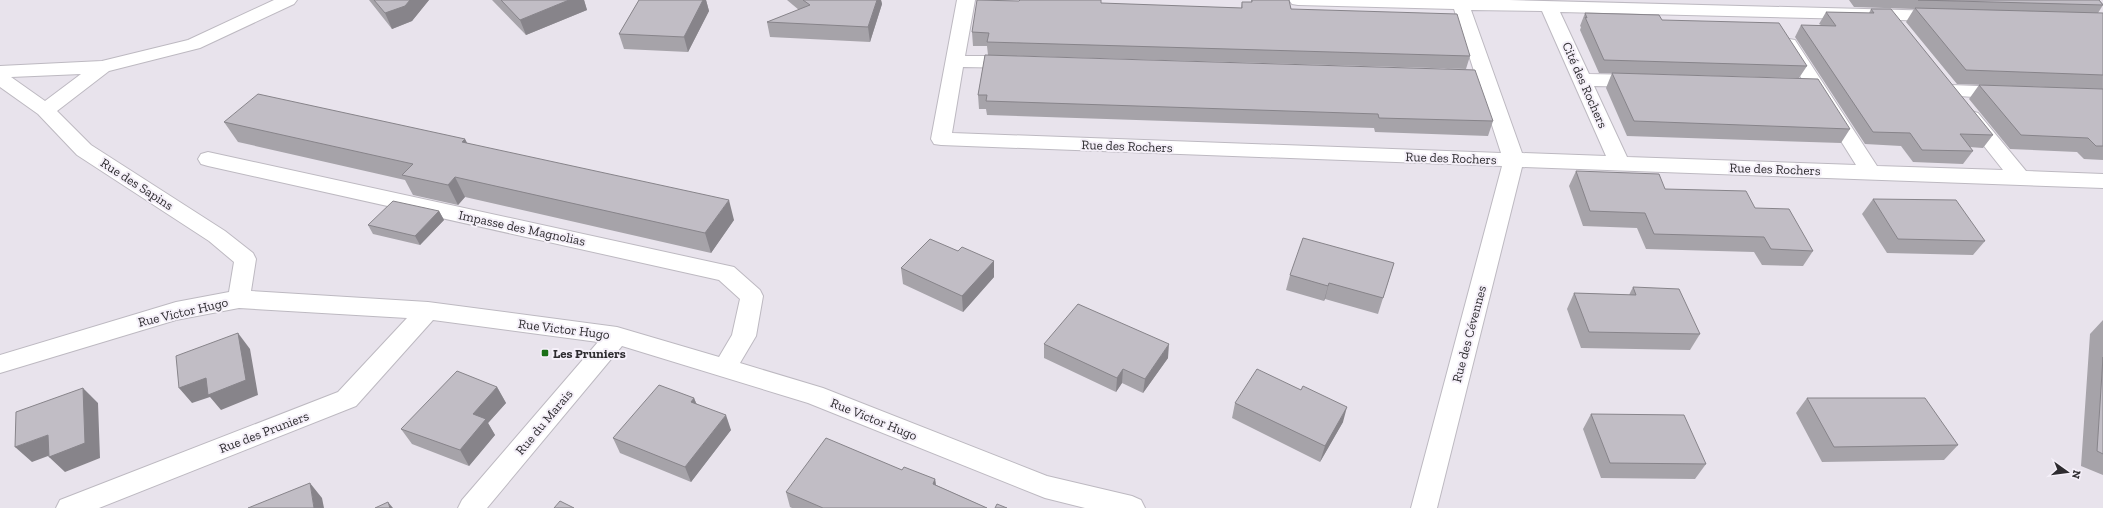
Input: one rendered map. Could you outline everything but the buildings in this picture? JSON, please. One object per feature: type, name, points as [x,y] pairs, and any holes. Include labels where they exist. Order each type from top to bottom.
[{"type":"street","points":[[0,72],[102,66],[194,44],[288,0]]},
{"type":"street","name":"Rue des Rochers","points":[[966,0],[941,139],[2103,180]]},
{"type":"street","points":[[1298,0],[1961,16]]},
{"type":"street","points":[[1461,5],[1487,77],[1514,160]]},
{"type":"street","name":"Cité des Rochers","points":[[1549,7],[1620,164]]},
{"type":"street","points":[[1768,12],[1871,172]]},
{"type":"street","points":[[1889,14],[1904,33]]},
{"type":"street","points":[[955,61],[1034,63]]},
{"type":"street","points":[[45,110],[102,66]]},
{"type":"street","points":[[1431,75],[1487,77]]},
{"type":"street","points":[[1938,76],[2020,178]]},
{"type":"street","name":"Rue des Sapins","points":[[0,78],[45,110],[84,150],[217,236],[245,259],[239,300]]},
{"type":"street","points":[[1582,80],[1657,82]]},
{"type":"street","points":[[1791,85],[1815,86]]},
{"type":"street","points":[[1951,91],[2019,93]]},
{"type":"street","name":"Impasse des Magnolias","points":[[208,159],[726,273],[752,296],[744,336],[725,368]]},
{"type":"street","name":"Rue des Cévennes","points":[[1424,508],[1514,160]]},
{"type":"street","name":"Rue Victor Hugo","points":[[0,364],[176,311],[239,300],[428,311],[617,336],[814,395],[1045,487],[1132,508]]},
{"type":"street","name":"Rue des Pruniers","points":[[69,508],[347,399],[428,311]]},
{"type":"street","name":"Rue du Marais","points":[[471,508],[617,336]]},
{"type":"place","name":"Les Pruniers","points":[[545,353]]}]
